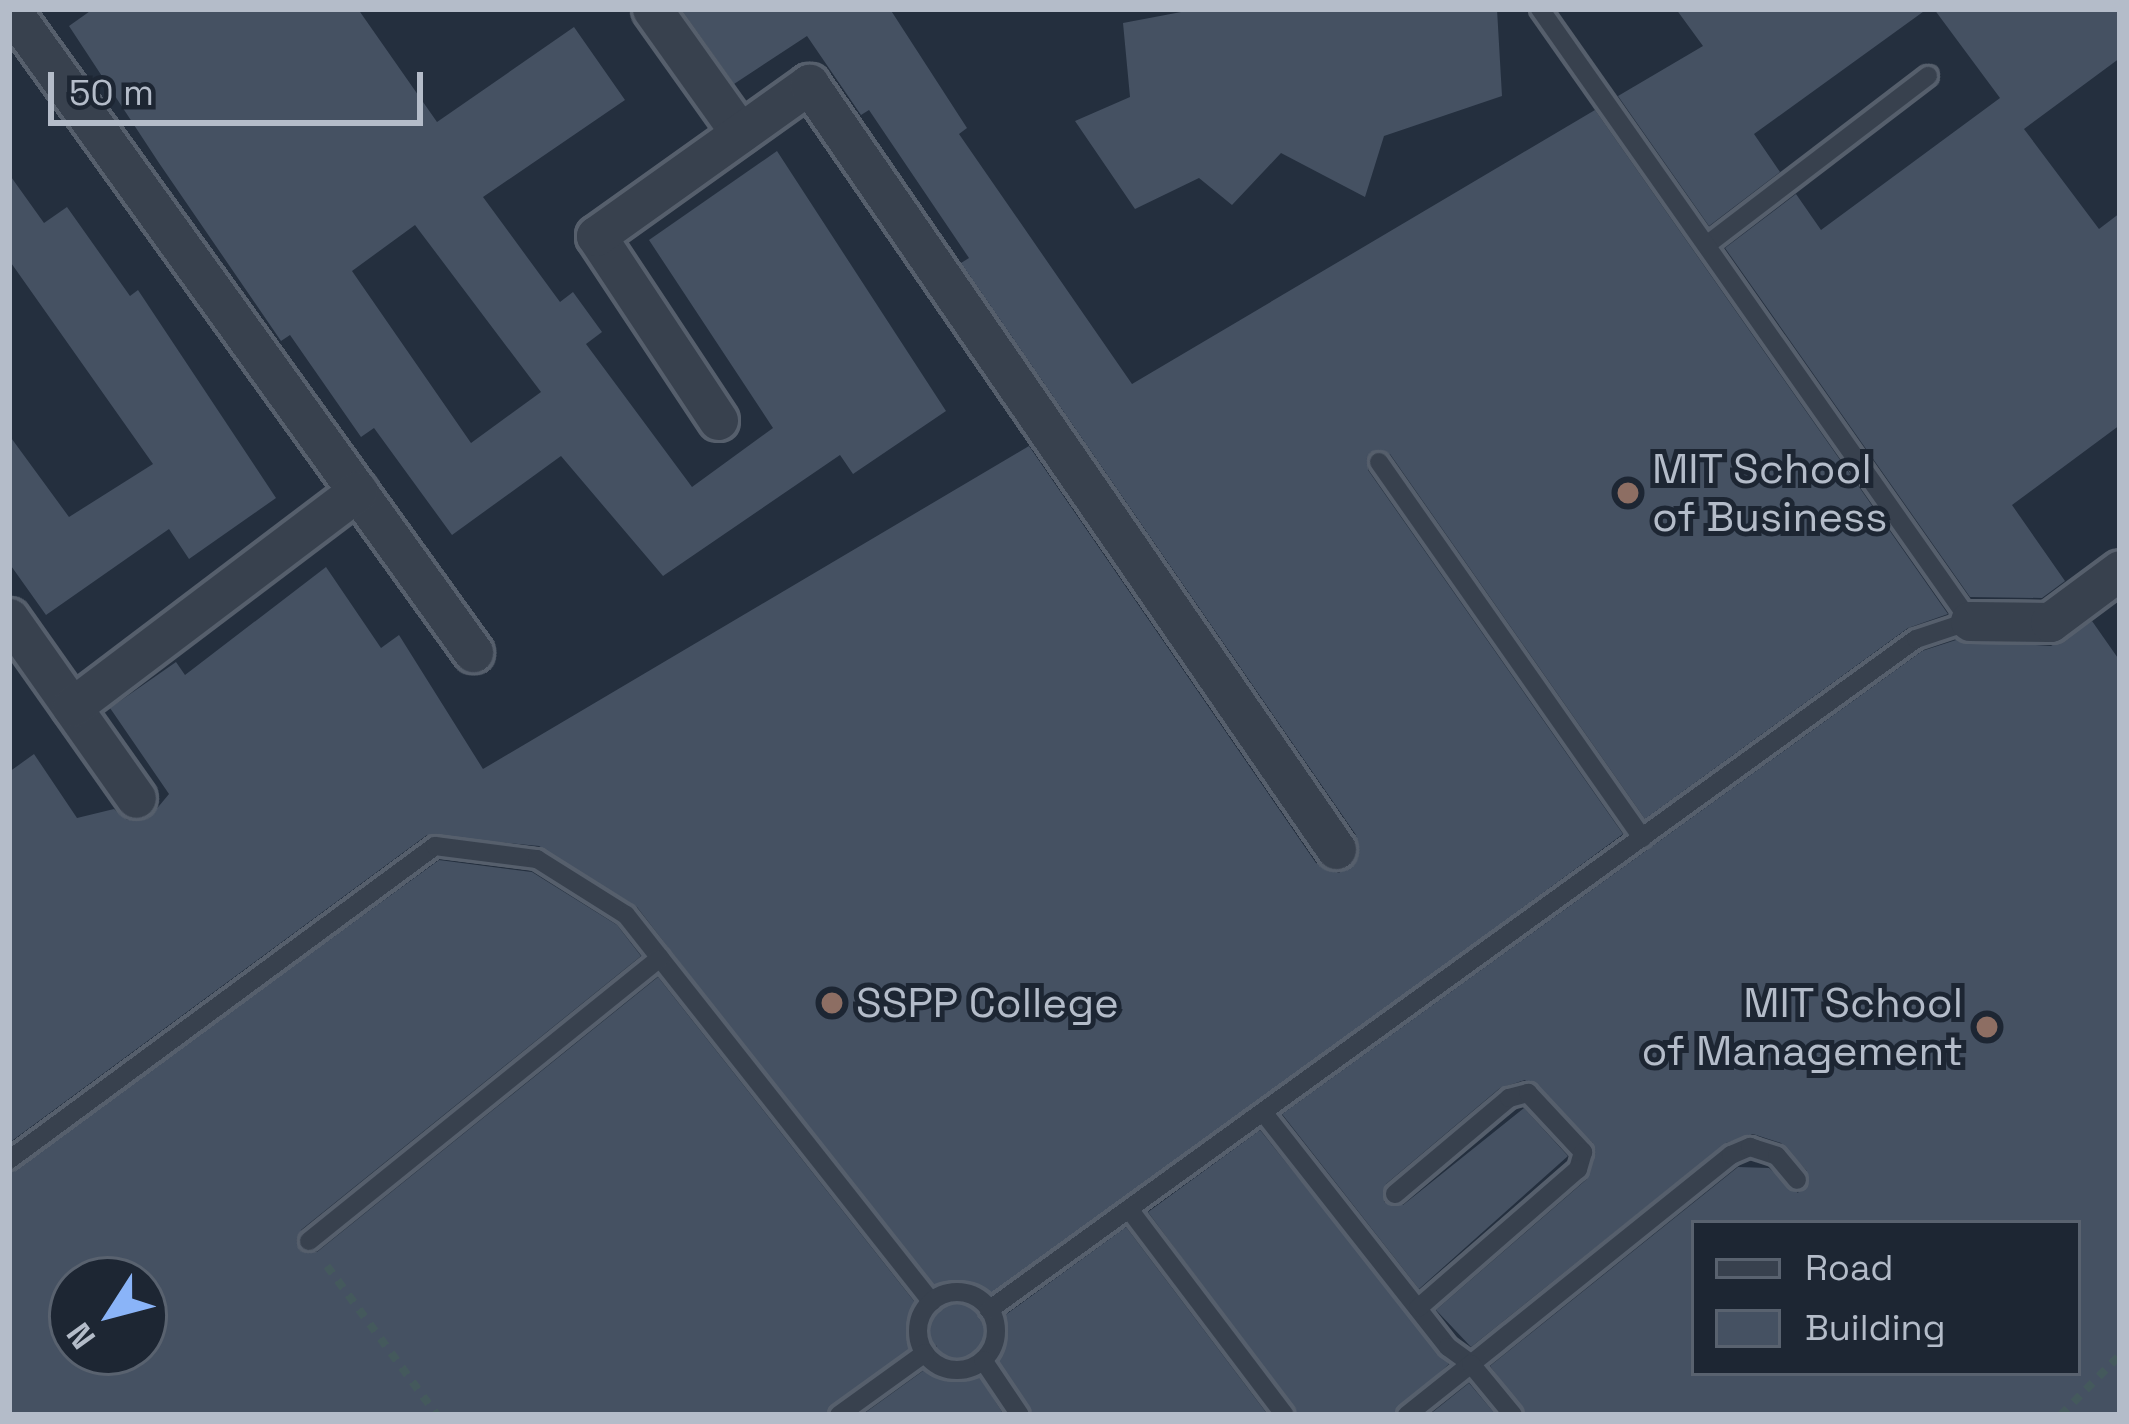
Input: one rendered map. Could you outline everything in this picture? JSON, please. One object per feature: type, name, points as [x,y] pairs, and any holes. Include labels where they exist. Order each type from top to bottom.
[{"type":"street","points":[[652,9],[740,133]]},
{"type":"street","points":[[19,19],[473,652]]},
{"type":"street","points":[[718,420],[596,236],[809,84],[1336,849]]},
{"type":"street","points":[[72,706],[358,491]]},
{"type":"street","points":[[1970,621],[2050,622],[2120,570]]},
{"type":"street","points":[[9,618],[136,797]]},
{"type":"lane","points":[[989,1310],[1916,638],[1970,621],[1540,9]]},
{"type":"lane","points":[[1708,244],[1928,76]]},
{"type":"lane","points":[[1379,462],[1642,838]]},
{"type":"lane","points":[[9,1160],[434,846],[537,859],[626,915],[932,1302]]},
{"type":"lane","points":[[309,1241],[659,958]]},
{"type":"lane","points":[[1395,1194],[1509,1098],[1528,1093],[1583,1151],[1578,1169],[1418,1308]]},
{"type":"lane","points":[[1263,1112],[1418,1308],[1513,1415]]},
{"type":"lane","points":[[1407,1415],[1731,1155],[1750,1148],[1778,1156],[1797,1180]]},
{"type":"lane","points":[[1129,1209],[1285,1415]]},
{"type":"lane","points":[[962,1293],[989,1310],[996,1331],[983,1360],[952,1370],[925,1353],[920,1321],[932,1302],[962,1293]]},
{"type":"lane","points":[[839,1415],[925,1353]]},
{"type":"lane","points":[[983,1360],[1020,1415]]},
{"type":"path","points":[[309,1241],[436,1415]]},
{"type":"path","points":[[2061,1415],[2120,1355]]},
{"type":"building","points":[[93,9],[358,9],[437,122],[574,27],[625,100],[483,197],[560,302],[573,292],[602,332],[586,344],[692,487],[773,428],[649,240],[777,151],[946,411],[853,474],[840,455],[663,576],[561,456],[452,535],[374,428],[361,437],[290,335],[281,341],[69,26]],"holes":[[[415,225],[541,392],[471,443],[352,271]]]},
{"type":"building","points":[[681,9],[890,9],[967,128],[959,134],[1132,384],[1595,110],[1948,614],[1908,628],[1645,819],[1390,454],[1370,452],[1368,470],[1623,834],[976,1310],[997,1321],[1126,1227],[1268,1415],[1033,1415],[983,1347],[970,1362],[1004,1415],[862,1415],[934,1363],[937,1346],[925,1340],[826,1415],[9,1415],[9,1173],[439,860],[532,872],[617,925],[641,956],[301,1230],[299,1250],[317,1252],[658,977],[921,1310],[945,1306],[637,907],[539,846],[427,835],[9,1143],[9,772],[34,754],[77,818],[114,809],[127,820],[149,818],[169,794],[110,708],[176,662],[185,675],[326,567],[381,648],[399,635],[483,769],[1029,446],[1316,863],[1339,873],[1358,858],[1356,835],[961,263],[969,258],[869,110],[861,115],[807,36],[734,84]]},
{"type":"building","points":[[1197,9],[1497,9],[1502,96],[1384,136],[1365,197],[1281,153],[1232,205],[1199,178],[1135,209],[1075,121],[1130,97],[1123,23]]},
{"type":"building","points":[[1676,9],[1927,9],[1754,134],[1780,172],[1709,226],[1618,96],[1703,46]]},
{"type":"building","points":[[1934,9],[2120,9],[2120,58],[2024,129],[2099,229],[2120,213],[2120,425],[2012,505],[2065,581],[2042,598],[1970,597],[1725,248],[1796,194],[1821,230],[2000,98]]},
{"type":"building","points":[[9,174],[44,223],[67,207],[130,296],[138,290],[276,498],[189,559],[169,529],[46,615],[9,563],[9,435],[69,517],[153,464],[9,260]]},
{"type":"building","points":[[2092,621],[2120,661],[2120,1415],[1526,1415],[1490,1366],[1738,1167],[1769,1168],[1798,1193],[1807,1171],[1781,1143],[1753,1134],[1726,1143],[1471,1347],[1436,1310],[1587,1179],[1593,1143],[1525,1080],[1500,1088],[1386,1184],[1384,1202],[1403,1205],[1524,1108],[1568,1156],[1419,1289],[1282,1114],[1922,651],[1956,640],[2051,646]]},
{"type":"building","points":[[1260,1130],[1449,1364],[1394,1415],[1298,1415],[1148,1212]]},
{"type":"building","points":[[1469,1383],[1496,1415],[1429,1415]]},
{"type":"place","name":"MIT School of Business","points":[[1628,493]]},
{"type":"place","name":"SSPP College","points":[[832,1003]]},
{"type":"place","name":"MIT School of Management","points":[[1987,1027]]}]
